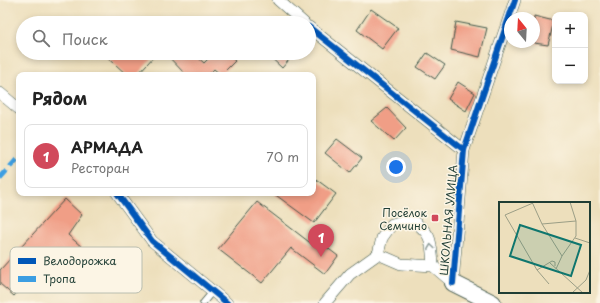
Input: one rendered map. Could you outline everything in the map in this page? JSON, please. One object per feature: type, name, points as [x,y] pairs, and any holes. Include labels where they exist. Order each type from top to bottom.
[{"type":"street","points":[[278,0],[296,16]]},
{"type":"street","name":"ШКОЛЬНАЯ УЛИЦА","points":[[453,283],[464,150],[515,0]]},
{"type":"street","points":[[316,33],[464,150]]},
{"type":"street","points":[[0,93],[16,106]]},
{"type":"street","points":[[119,196],[152,241],[227,303]]},
{"type":"street","points":[[325,303],[350,274],[378,254],[382,238],[392,224],[410,219],[425,229],[431,242],[433,266]]},
{"type":"street","name":"ШКОЛЬНАЯ УЛИЦА","points":[[378,254],[400,264],[433,266],[453,283]]},
{"type":"street","points":[[453,283],[493,303]]},
{"type":"lane","points":[[203,303],[212,291]]},
{"type":"building","points":[[371,9],[398,28],[382,49],[357,30]]},
{"type":"building","points":[[540,18],[552,20],[552,29],[548,45],[540,44]]},
{"type":"building","points":[[456,22],[487,28],[480,57],[451,50]]},
{"type":"building","points":[[427,53],[445,65],[435,79],[417,67]]},
{"type":"building","points":[[111,60],[151,60],[140,72],[124,72]]},
{"type":"building","points":[[172,60],[201,60],[204,63],[207,60],[235,61],[224,72],[218,72],[214,69],[211,72],[183,72]]},
{"type":"building","points":[[273,60],[289,60],[282,68]]},
{"type":"building","points":[[458,82],[475,93],[466,111],[448,99]]},
{"type":"building","points":[[387,108],[406,128],[394,141],[371,121]]},
{"type":"building","points":[[337,139],[362,158],[350,173],[325,153]]},
{"type":"building","points":[[316,179],[336,194],[314,223],[277,196],[316,196]]},
{"type":"building","points":[[65,199],[82,215],[68,235],[82,247],[21,247]]},
{"type":"building","points":[[257,202],[313,245],[317,240],[338,256],[325,274],[291,248],[262,283],[218,249]]},
{"type":"building","points":[[10,259],[10,293],[0,284],[0,270]]},
{"type":"marked path","points":[[0,178],[16,160]]},
{"type":"cycle path","points":[[453,283],[464,150],[515,0]]},
{"type":"cycle path","points":[[316,33],[464,150]]},
{"type":"cycle path","points":[[119,196],[152,241],[227,303]]},
{"type":"place","name":"Посёлок Семчино","points":[[435,218]]},
{"type":"place","name":"АРМАДА","points":[[321,257]]}]
